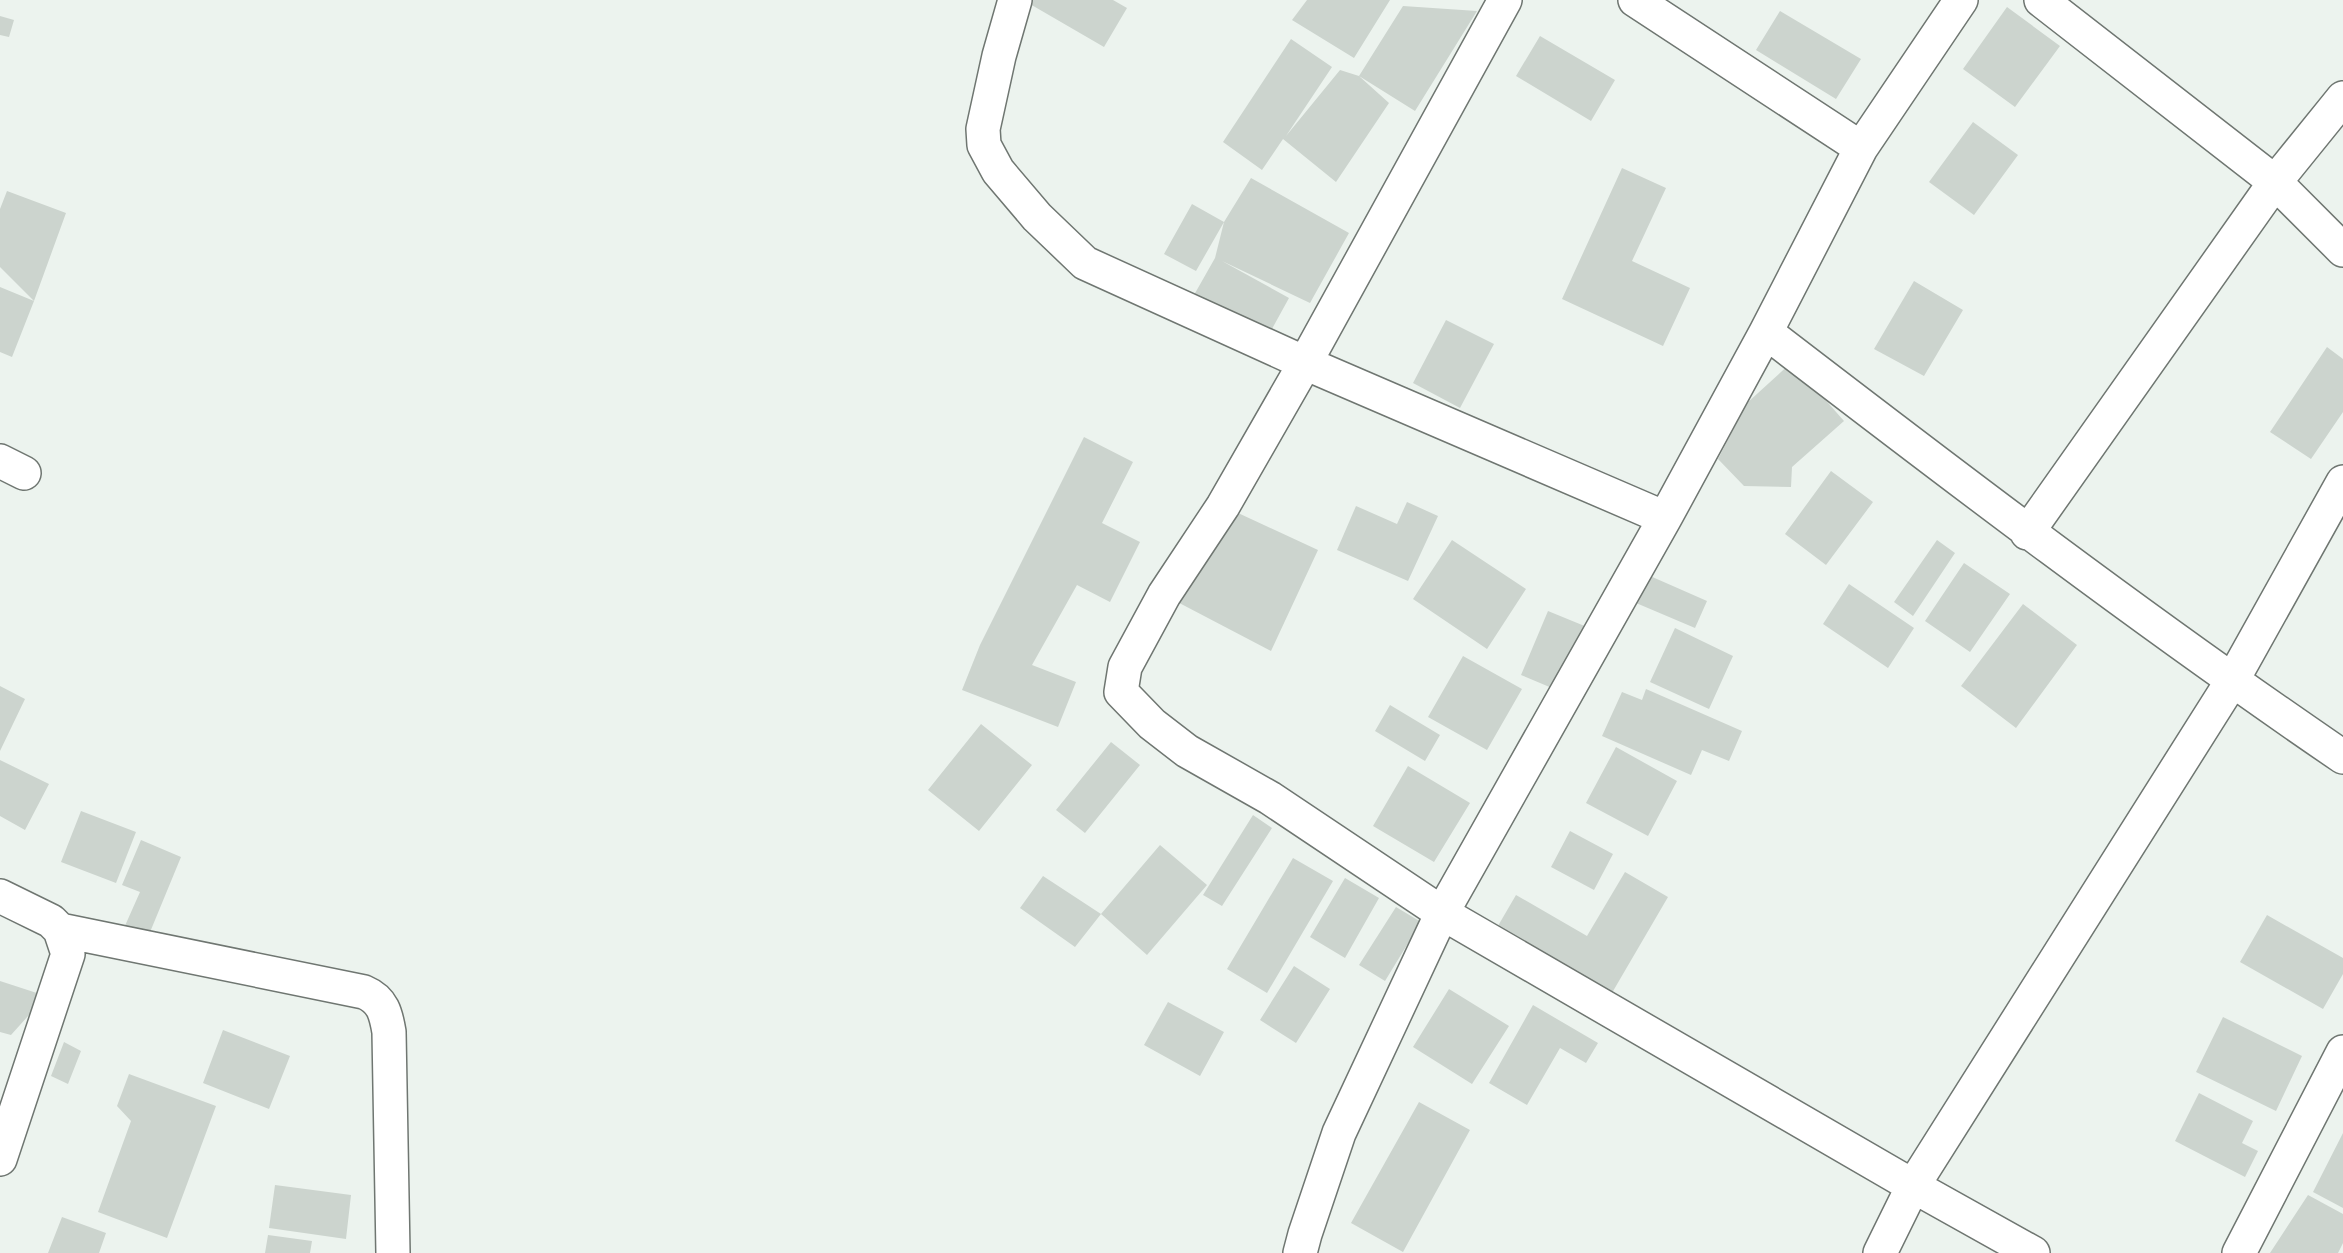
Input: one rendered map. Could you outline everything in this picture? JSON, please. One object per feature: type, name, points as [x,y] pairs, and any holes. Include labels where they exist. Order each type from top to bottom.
[{"type":"street","points":[[1015,0],[999,56],[983,129],[984,145],[998,171],[1037,217],[1085,263],[1305,363],[1665,518]]},
{"type":"street","points":[[1505,0],[1305,363],[1223,506],[1164,595],[1125,667],[1121,692],[1152,724],[1187,751],[1270,798],[1442,913],[2033,1253]]},
{"type":"street","points":[[1635,0],[1861,148]]},
{"type":"street","points":[[1300,1253],[1339,1133],[1442,913],[1665,518],[1766,332],[1861,148],[1961,0]]},
{"type":"street","points":[[2041,0],[2275,182],[2343,250]]},
{"type":"street","points":[[2027,533],[2275,182],[2343,98]]},
{"type":"street","points":[[1766,332],[2027,533],[2232,681],[2343,757]]},
{"type":"street","points":[[1880,1253],[1913,1186],[2232,681],[2343,482]]},
{"type":"street","points":[[0,896],[51,921],[60,930],[68,954],[66,968],[0,1160]]},
{"type":"street","points":[[60,930],[364,992],[375,997],[386,1013],[389,1032],[393,1253]]},
{"type":"street","points":[[2239,1253],[2343,1052]]},
{"type":"building","points":[[1023,0],[1113,0],[1127,8],[1104,47]]},
{"type":"building","points":[[1307,0],[1390,0],[1354,58],[1292,20]]},
{"type":"building","points":[[1403,6],[1477,11],[1415,111],[1359,76]]},
{"type":"building","points":[[2007,7],[2060,46],[2015,107],[1963,69]]},
{"type":"building","points":[[1780,11],[1861,59],[1836,99],[1756,50]]},
{"type":"building","points":[[0,16],[14,20],[9,37],[0,35]]},
{"type":"building","points":[[1540,36],[1615,80],[1591,121],[1516,76]]},
{"type":"building","points":[[1291,39],[1332,67],[1286,136],[1340,70],[1359,76],[1389,103],[1336,182],[1283,139],[1262,170],[1223,142]]},
{"type":"building","points":[[1973,122],[2018,155],[1974,215],[1929,182]]},
{"type":"building","points":[[1622,168],[1666,188],[1632,261],[1690,288],[1663,346],[1562,299]]},
{"type":"building","points":[[1251,178],[1349,233],[1310,303],[1222,261],[1289,298],[1268,336],[1194,295],[1215,258],[1224,222]]},
{"type":"building","points":[[7,191],[66,213],[34,301],[0,267],[0,209]]},
{"type":"building","points":[[1192,204],[1224,222],[1196,271],[1164,254]]},
{"type":"building","points":[[1914,281],[1963,310],[1924,376],[1874,349]]},
{"type":"building","points":[[0,287],[34,301],[12,357],[0,352]]},
{"type":"building","points":[[1446,320],[1494,344],[1460,408],[1413,383]]},
{"type":"building","points":[[2327,347],[2343,359],[2343,412],[2311,459],[2270,432]]},
{"type":"building","points":[[1792,362],[1844,421],[1792,467],[1791,487],[1744,486],[1718,459],[1747,403]]},
{"type":"building","points":[[1084,437],[1133,462],[1102,523],[1140,542],[1110,602],[1077,585],[1032,665],[1076,682],[1058,727],[962,690],[980,645]]},
{"type":"building","points":[[1831,471],[1873,502],[1826,565],[1785,534]]},
{"type":"building","points":[[1407,502],[1438,516],[1408,581],[1337,550],[1356,506],[1397,524]]},
{"type":"building","points":[[1223,506],[1318,550],[1271,651],[1164,595]]},
{"type":"building","points":[[1452,540],[1526,589],[1487,649],[1413,599]]},
{"type":"building","points":[[1937,540],[1955,553],[1913,616],[1894,602]]},
{"type":"building","points":[[1964,563],[2010,594],[1970,652],[1925,621]]},
{"type":"building","points":[[1641,572],[1707,601],[1695,628],[1629,600]]},
{"type":"building","points":[[1849,584],[1914,628],[1888,668],[1823,624]]},
{"type":"building","points":[[2023,604],[2077,645],[2016,728],[1961,686]]},
{"type":"building","points":[[1548,611],[1587,627],[1559,691],[1521,675]]},
{"type":"building","points":[[1675,628],[1733,656],[1709,709],[1650,682]]},
{"type":"building","points":[[1463,656],[1522,689],[1487,750],[1428,717]]},
{"type":"building","points":[[0,686],[25,699],[0,751]]},
{"type":"building","points":[[1646,689],[1742,731],[1729,761],[1702,750],[1691,775],[1602,736],[1622,692],[1642,700]]},
{"type":"building","points":[[1390,705],[1440,735],[1425,761],[1375,731]]},
{"type":"building","points":[[981,724],[1032,765],[979,831],[928,790]]},
{"type":"building","points":[[1111,742],[1140,765],[1085,833],[1056,810]]},
{"type":"building","points":[[1616,747],[1677,781],[1648,836],[1586,803]]},
{"type":"building","points":[[0,760],[49,784],[25,830],[0,816]]},
{"type":"building","points":[[1408,766],[1470,803],[1434,862],[1373,826]]},
{"type":"building","points":[[81,811],[136,832],[116,883],[61,862]]},
{"type":"building","points":[[1253,815],[1272,828],[1222,906],[1203,895]]},
{"type":"building","points":[[1570,831],[1613,854],[1594,890],[1551,867]]},
{"type":"building","points":[[141,840],[181,857],[148,937],[124,928],[140,892],[122,885]]},
{"type":"building","points":[[1160,845],[1207,885],[1147,955],[1101,914]]},
{"type":"building","points":[[1293,858],[1333,881],[1267,993],[1227,969]]},
{"type":"building","points":[[1625,872],[1668,897],[1609,998],[1495,931],[1516,895],[1587,936]]},
{"type":"building","points":[[1043,876],[1101,914],[1075,947],[1020,908]]},
{"type":"building","points":[[1345,878],[1379,898],[1345,958],[1310,937]]},
{"type":"building","points":[[1396,907],[1421,922],[1385,981],[1359,965]]},
{"type":"building","points":[[2267,915],[2343,958],[2343,974],[2323,1009],[2240,962]]},
{"type":"building","points":[[1294,966],[1330,989],[1296,1043],[1260,1020]]},
{"type":"building","points":[[0,981],[46,996],[11,1035],[0,1032]]},
{"type":"building","points":[[1449,989],[1509,1026],[1472,1084],[1413,1047]]},
{"type":"building","points":[[1168,1002],[1224,1032],[1200,1076],[1144,1045]]},
{"type":"building","points":[[1533,1005],[1598,1043],[1586,1063],[1560,1048],[1527,1105],[1489,1083]]},
{"type":"building","points":[[2223,1017],[2302,1056],[2276,1111],[2196,1072]]},
{"type":"building","points":[[223,1030],[290,1056],[269,1109],[203,1083]]},
{"type":"building","points":[[64,1042],[81,1051],[68,1084],[51,1076]]},
{"type":"building","points":[[129,1074],[216,1106],[167,1238],[98,1212],[131,1121],[117,1106]]},
{"type":"building","points":[[2199,1093],[2253,1121],[2242,1143],[2258,1151],[2245,1177],[2175,1141]]},
{"type":"building","points":[[1419,1102],[1470,1130],[1403,1252],[1351,1223]]},
{"type":"building","points":[[2343,1133],[2343,1208],[2313,1192]]},
{"type":"building","points":[[275,1185],[351,1195],[346,1239],[269,1228]]},
{"type":"building","points":[[2308,1195],[2343,1214],[2343,1243],[2338,1253],[2270,1253]]},
{"type":"building","points":[[62,1217],[106,1233],[99,1253],[48,1253]]},
{"type":"building","points":[[268,1235],[312,1241],[310,1253],[265,1253]]}]
